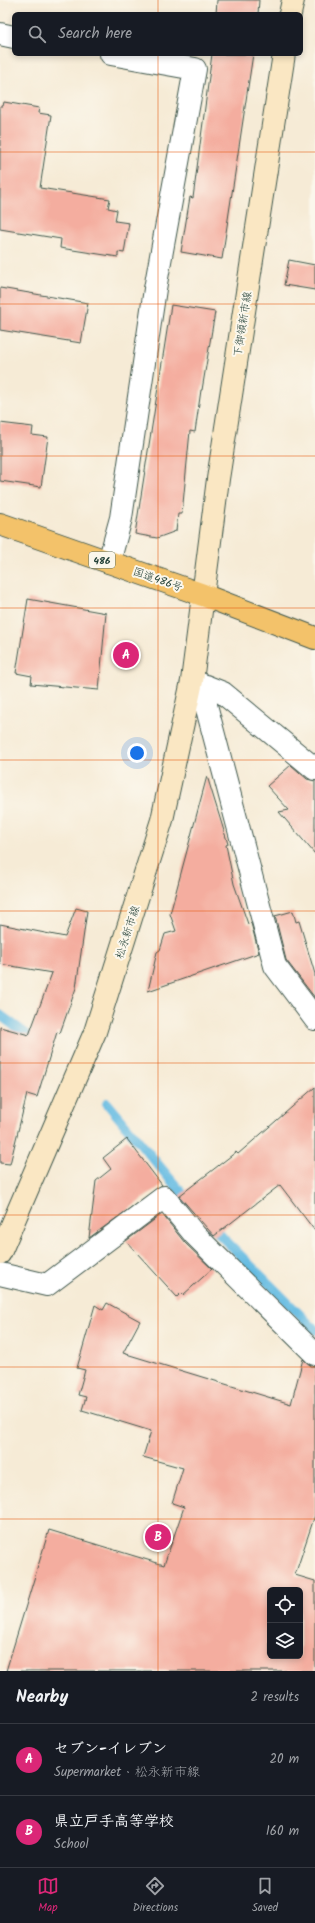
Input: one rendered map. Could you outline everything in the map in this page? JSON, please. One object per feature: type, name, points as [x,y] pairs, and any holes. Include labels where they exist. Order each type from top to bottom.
[{"type":"highway","name":"国道486号","points":[[0,524],[203,595],[315,638]]},
{"type":"main road","points":[[290,12],[293,0]]},
{"type":"main road","name":"下御領新市線","points":[[203,595],[218,479],[284,56]]},
{"type":"main road","name":"松永新市線","points":[[0,1253],[95,1032],[162,820],[199,684],[203,595]]},
{"type":"street","points":[[0,34],[12,36]]},
{"type":"street","points":[[109,562],[121,518],[156,290],[195,69],[122,56]]},
{"type":"street","points":[[199,684],[223,693],[315,769]]},
{"type":"street","points":[[199,684],[206,705],[275,966],[315,1019]]},
{"type":"street","points":[[0,1274],[47,1285],[164,1197],[195,1235],[315,1354]]},
{"type":"building","points":[[217,0],[259,0],[258,12],[216,12]]},
{"type":"building","points":[[212,56],[253,56],[222,259],[181,252],[190,197],[193,198]]},
{"type":"building","points":[[4,102],[39,108],[38,113],[51,115],[40,188],[110,199],[108,208],[117,210],[115,221],[129,223],[124,253],[118,252],[118,257],[60,248],[61,239],[0,229],[0,106],[3,106]]},
{"type":"building","points":[[289,260],[315,265],[315,290],[284,285]]},
{"type":"building","points":[[0,288],[88,303],[81,343],[0,330]]},
{"type":"building","points":[[171,305],[215,312],[195,432],[190,431],[182,514],[178,514],[176,531],[157,538],[135,534]]},
{"type":"building","points":[[0,423],[33,427],[32,435],[48,437],[41,487],[0,481]]},
{"type":"building","points":[[28,599],[106,613],[99,690],[31,684],[32,676],[16,673]]},
{"type":"building","points":[[291,765],[307,779],[315,781],[315,854],[279,812],[289,810],[267,786]]},
{"type":"building","points":[[207,776],[228,844],[226,845],[234,884],[248,924],[251,923],[259,953],[148,991],[157,952],[160,950],[165,934],[176,931],[170,914]]},
{"type":"building","points":[[76,908],[87,911],[76,988],[60,1033],[57,1032],[37,1097],[27,1094],[10,1164],[0,1163],[0,1027],[29,1035],[52,973],[0,964],[0,924],[65,937]]},
{"type":"building","points":[[293,911],[296,922],[299,921],[315,974],[315,998],[286,960],[275,916]]},
{"type":"building","points":[[315,1087],[315,1231],[280,1185],[214,1236],[179,1196],[236,1152],[238,1154]]},
{"type":"building","points":[[127,1139],[162,1185],[89,1238],[96,1181],[111,1169],[103,1158]]},
{"type":"building","points":[[162,1214],[185,1243],[212,1269],[183,1295],[181,1293],[177,1297],[126,1241]]},
{"type":"building","points":[[107,1303],[140,1321],[123,1353],[291,1404],[303,1359],[311,1366],[315,1366],[315,1515],[295,1575],[315,1581],[315,1671],[6,1671],[49,1530],[164,1565],[184,1507],[172,1503],[183,1468],[143,1457],[151,1431],[82,1410],[86,1397],[78,1395],[85,1370],[77,1368],[95,1305],[103,1310]]},
{"type":"waterway","points":[[0,1015],[37,1042]]},
{"type":"waterway","points":[[107,1103],[190,1203]]},
{"type":"waterway","points":[[209,1224],[315,1330]]},
{"type":"place","name":"セブン-イレブン","points":[[126,655]]},
{"type":"place","name":"県立戸手高等学校","points":[[158,1537]]}]
